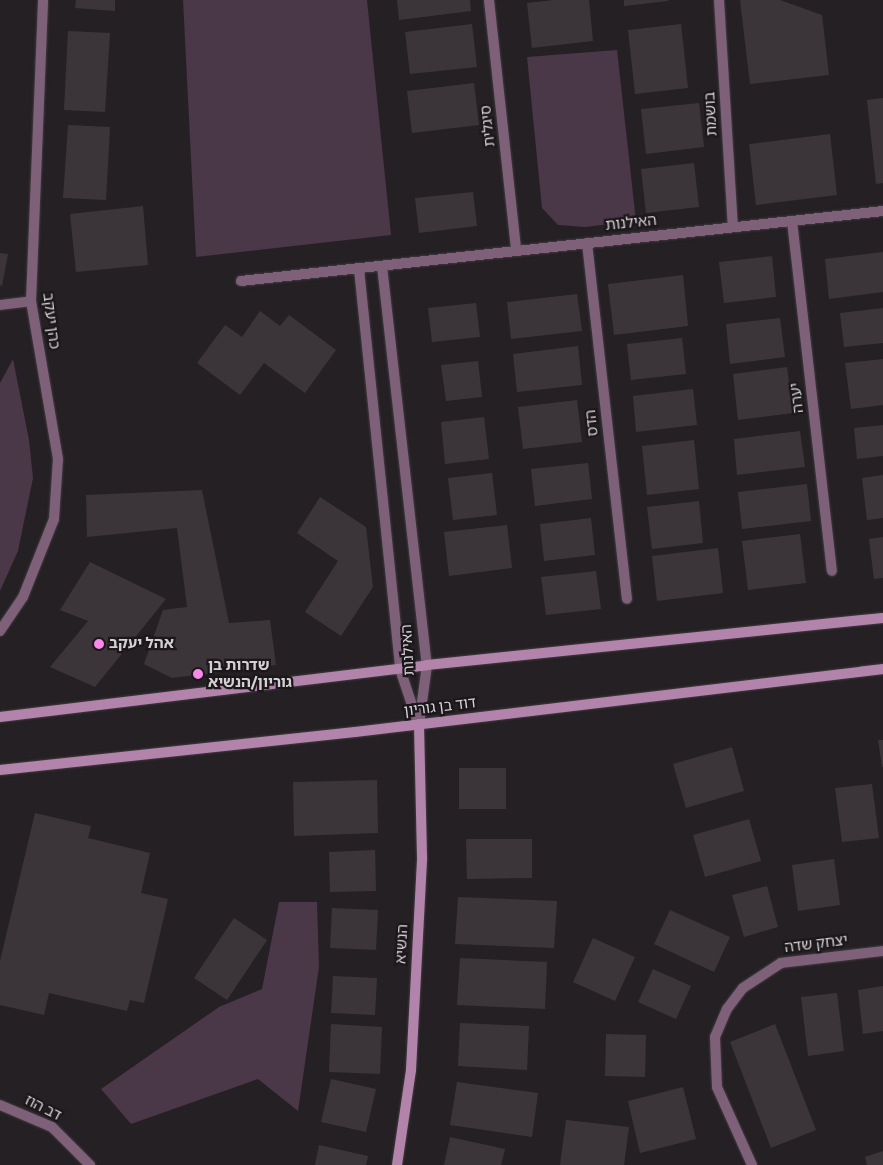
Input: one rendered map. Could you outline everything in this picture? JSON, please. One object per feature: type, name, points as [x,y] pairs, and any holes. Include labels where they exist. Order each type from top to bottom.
[{"type":"main road","points":[[0,717],[427,665],[883,618]]},
{"type":"main road","name":"דוד בן גוריון","points":[[0,770],[419,724],[883,668]]},
{"type":"main road","name":"הנשיא","points":[[397,1165],[411,1070],[421,876],[419,724]]},
{"type":"street","name":"כהן יעקב","points":[[0,631],[27,588],[54,519],[58,459],[31,301],[43,0]]},
{"type":"street","name":"סיגלית","points":[[489,0],[516,249]]},
{"type":"street","name":"בושמת","points":[[719,0],[733,227]]},
{"type":"street","name":"האילנות","points":[[241,281],[359,269],[516,249],[883,211]]},
{"type":"street","name":"יערה","points":[[792,221],[832,571]]},
{"type":"street","name":"הדס","points":[[587,243],[627,599]]},
{"type":"street","name":"האילנות","points":[[382,266],[427,665],[419,724]]},
{"type":"street","name":"האילנות","points":[[359,269],[400,669],[419,724]]},
{"type":"street","points":[[0,305],[31,301]]},
{"type":"street","name":"יצחק שדה","points":[[752,1165],[717,1087],[715,1037],[727,1009],[743,988],[781,964],[883,951]]},
{"type":"street","name":"דב הוז","points":[[0,1105],[52,1126],[90,1165]]},
{"type":"shaded area","points":[[183,0],[367,0],[391,235],[196,257]]},
{"type":"shaded area","points":[[617,50],[636,221],[585,227],[558,225],[542,208],[527,57]]},
{"type":"shaded area","points":[[13,359],[29,440],[33,478],[18,551],[0,591],[0,383]]},
{"type":"shaded area","points":[[279,902],[317,902],[319,967],[298,1111],[258,1079],[131,1124],[101,1089],[219,1007],[262,989]]},
{"type":"building","points":[[76,0],[115,0],[115,11],[75,8]]},
{"type":"building","points":[[397,0],[470,0],[471,11],[399,20]]},
{"type":"building","points":[[554,0],[589,0],[593,41],[532,48],[527,3]]},
{"type":"building","points":[[624,0],[668,0],[668,1],[624,6]]},
{"type":"building","points":[[740,0],[780,0],[822,15],[829,75],[750,84]]},
{"type":"building","points":[[472,24],[477,67],[410,74],[405,32]]},
{"type":"building","points":[[681,24],[688,88],[635,94],[628,30]]},
{"type":"building","points":[[68,31],[110,33],[105,112],[64,110]]},
{"type":"building","points":[[474,83],[479,125],[412,133],[407,91]]},
{"type":"building","points":[[883,98],[883,183],[876,184],[867,100]]},
{"type":"building","points":[[699,103],[704,147],[646,154],[641,109]]},
{"type":"building","points":[[68,125],[110,127],[106,200],[63,198]]},
{"type":"building","points":[[830,134],[837,195],[756,205],[749,144]]},
{"type":"building","points":[[694,163],[699,207],[646,213],[641,169]]},
{"type":"building","points":[[473,192],[477,226],[419,233],[415,198]]},
{"type":"building","points":[[143,206],[148,265],[76,272],[70,214]]},
{"type":"building","points":[[883,252],[883,292],[829,299],[825,259]]},
{"type":"building","points":[[0,253],[8,254],[2,286],[0,285]]},
{"type":"building","points":[[772,256],[776,297],[724,303],[719,262]]},
{"type":"building","points":[[683,275],[688,326],[614,335],[608,284]]},
{"type":"building","points":[[577,294],[582,331],[511,339],[507,302]]},
{"type":"building","points":[[476,303],[480,337],[432,342],[428,308]]},
{"type":"building","points":[[883,308],[883,343],[844,347],[840,313]]},
{"type":"building","points":[[260,311],[280,326],[289,315],[336,350],[305,393],[264,363],[240,395],[197,363],[225,325],[242,337]]},
{"type":"building","points":[[780,318],[785,357],[730,364],[726,324]]},
{"type":"building","points":[[682,338],[686,374],[631,380],[627,344]]},
{"type":"building","points":[[578,346],[582,385],[517,392],[513,354]]},
{"type":"building","points":[[883,359],[883,405],[851,409],[845,363]]},
{"type":"building","points":[[478,361],[482,397],[446,401],[441,365]]},
{"type":"building","points":[[787,367],[793,413],[738,420],[733,374]]},
{"type":"building","points":[[693,389],[697,425],[636,432],[633,396]]},
{"type":"building","points":[[577,400],[582,442],[523,449],[518,407]]},
{"type":"building","points":[[484,417],[489,459],[445,464],[441,422]]},
{"type":"building","points":[[883,425],[883,456],[857,459],[854,428]]},
{"type":"building","points":[[800,431],[805,467],[737,475],[734,439]]},
{"type":"building","points":[[694,440],[699,489],[647,495],[642,446]]},
{"type":"building","points":[[588,463],[592,499],[535,506],[531,469]]},
{"type":"building","points":[[492,473],[497,515],[453,520],[448,478]]},
{"type":"building","points":[[883,475],[883,518],[867,520],[862,478]]},
{"type":"building","points":[[807,484],[811,521],[742,529],[738,492]]},
{"type":"building","points":[[202,490],[229,623],[270,620],[276,665],[172,678],[144,664],[163,610],[187,607],[177,528],[87,537],[86,495]]},
{"type":"building","points":[[320,497],[366,527],[373,587],[341,636],[305,612],[338,561],[297,533]]},
{"type":"building","points":[[699,501],[703,543],[652,549],[647,507]]},
{"type":"building","points":[[591,518],[595,555],[544,561],[540,524]]},
{"type":"building","points":[[507,525],[512,568],[449,576],[444,532]]},
{"type":"building","points":[[800,534],[806,583],[748,590],[742,541]]},
{"type":"building","points":[[883,537],[883,578],[874,579],[869,539]]},
{"type":"building","points":[[718,548],[723,593],[657,601],[652,556]]},
{"type":"building","name":"אהל יעקב","points":[[90,562],[166,599],[95,687],[50,667],[88,621],[60,610]]},
{"type":"building","points":[[596,571],[601,609],[546,615],[541,577]]},
{"type":"building","points":[[878,740],[883,740],[883,767],[882,767]]},
{"type":"building","points":[[732,747],[744,791],[686,808],[673,764]]},
{"type":"building","points":[[459,768],[506,768],[506,809],[459,809]]},
{"type":"building","points":[[377,780],[378,833],[294,836],[293,782]]},
{"type":"building","points":[[872,784],[879,838],[842,842],[835,788]]},
{"type":"building","points":[[35,813],[91,826],[88,838],[150,853],[141,893],[168,899],[144,1003],[130,1000],[127,1011],[49,993],[44,1015],[0,1005],[0,961]]},
{"type":"building","points":[[749,819],[761,861],[705,877],[693,835]]},
{"type":"building","points":[[466,839],[532,839],[532,878],[467,879]]},
{"type":"building","points":[[375,850],[376,891],[330,892],[329,852]]},
{"type":"building","points":[[834,859],[840,905],[798,911],[792,865]]},
{"type":"building","points":[[767,886],[778,927],[744,937],[732,895]]},
{"type":"building","points":[[458,897],[557,901],[554,948],[455,944]]},
{"type":"building","points":[[332,908],[378,910],[376,950],[330,948]]},
{"type":"building","points":[[670,910],[730,937],[714,972],[654,944]]},
{"type":"building","points":[[234,918],[267,940],[227,1000],[194,978]]},
{"type":"building","points":[[593,938],[635,957],[615,1001],[573,982]]},
{"type":"building","points":[[460,958],[547,962],[545,1009],[457,1005]]},
{"type":"building","points":[[653,969],[691,986],[676,1019],[638,1002]]},
{"type":"building","points":[[333,976],[377,978],[375,1015],[331,1013]]},
{"type":"building","points":[[883,986],[883,1031],[863,1034],[858,990]]},
{"type":"building","points":[[837,993],[844,1051],[808,1056],[801,997]]},
{"type":"building","points":[[460,1023],[529,1026],[527,1070],[458,1066]]},
{"type":"building","points":[[331,1024],[382,1027],[380,1074],[329,1072]]},
{"type":"building","points":[[775,1024],[816,1130],[771,1148],[730,1042]]},
{"type":"building","points":[[606,1034],[646,1035],[645,1077],[605,1076]]},
{"type":"building","points":[[331,1079],[376,1089],[366,1132],[321,1122]]},
{"type":"building","points":[[457,1082],[538,1093],[532,1137],[450,1125]]},
{"type":"building","points":[[683,1087],[696,1139],[640,1153],[628,1101]]},
{"type":"building","points":[[566,1120],[629,1127],[624,1165],[560,1165]]},
{"type":"building","points":[[450,1137],[505,1149],[501,1165],[444,1165]]},
{"type":"building","points":[[319,1145],[368,1156],[366,1165],[315,1165]]},
{"type":"building","points":[[883,1151],[883,1165],[867,1165],[865,1157]]},
{"type":"place","name":"אהל יעקב","points":[[99,644]]},
{"type":"place","name":"שדרות בן גוריון/הנשיא","points":[[198,674]]}]
